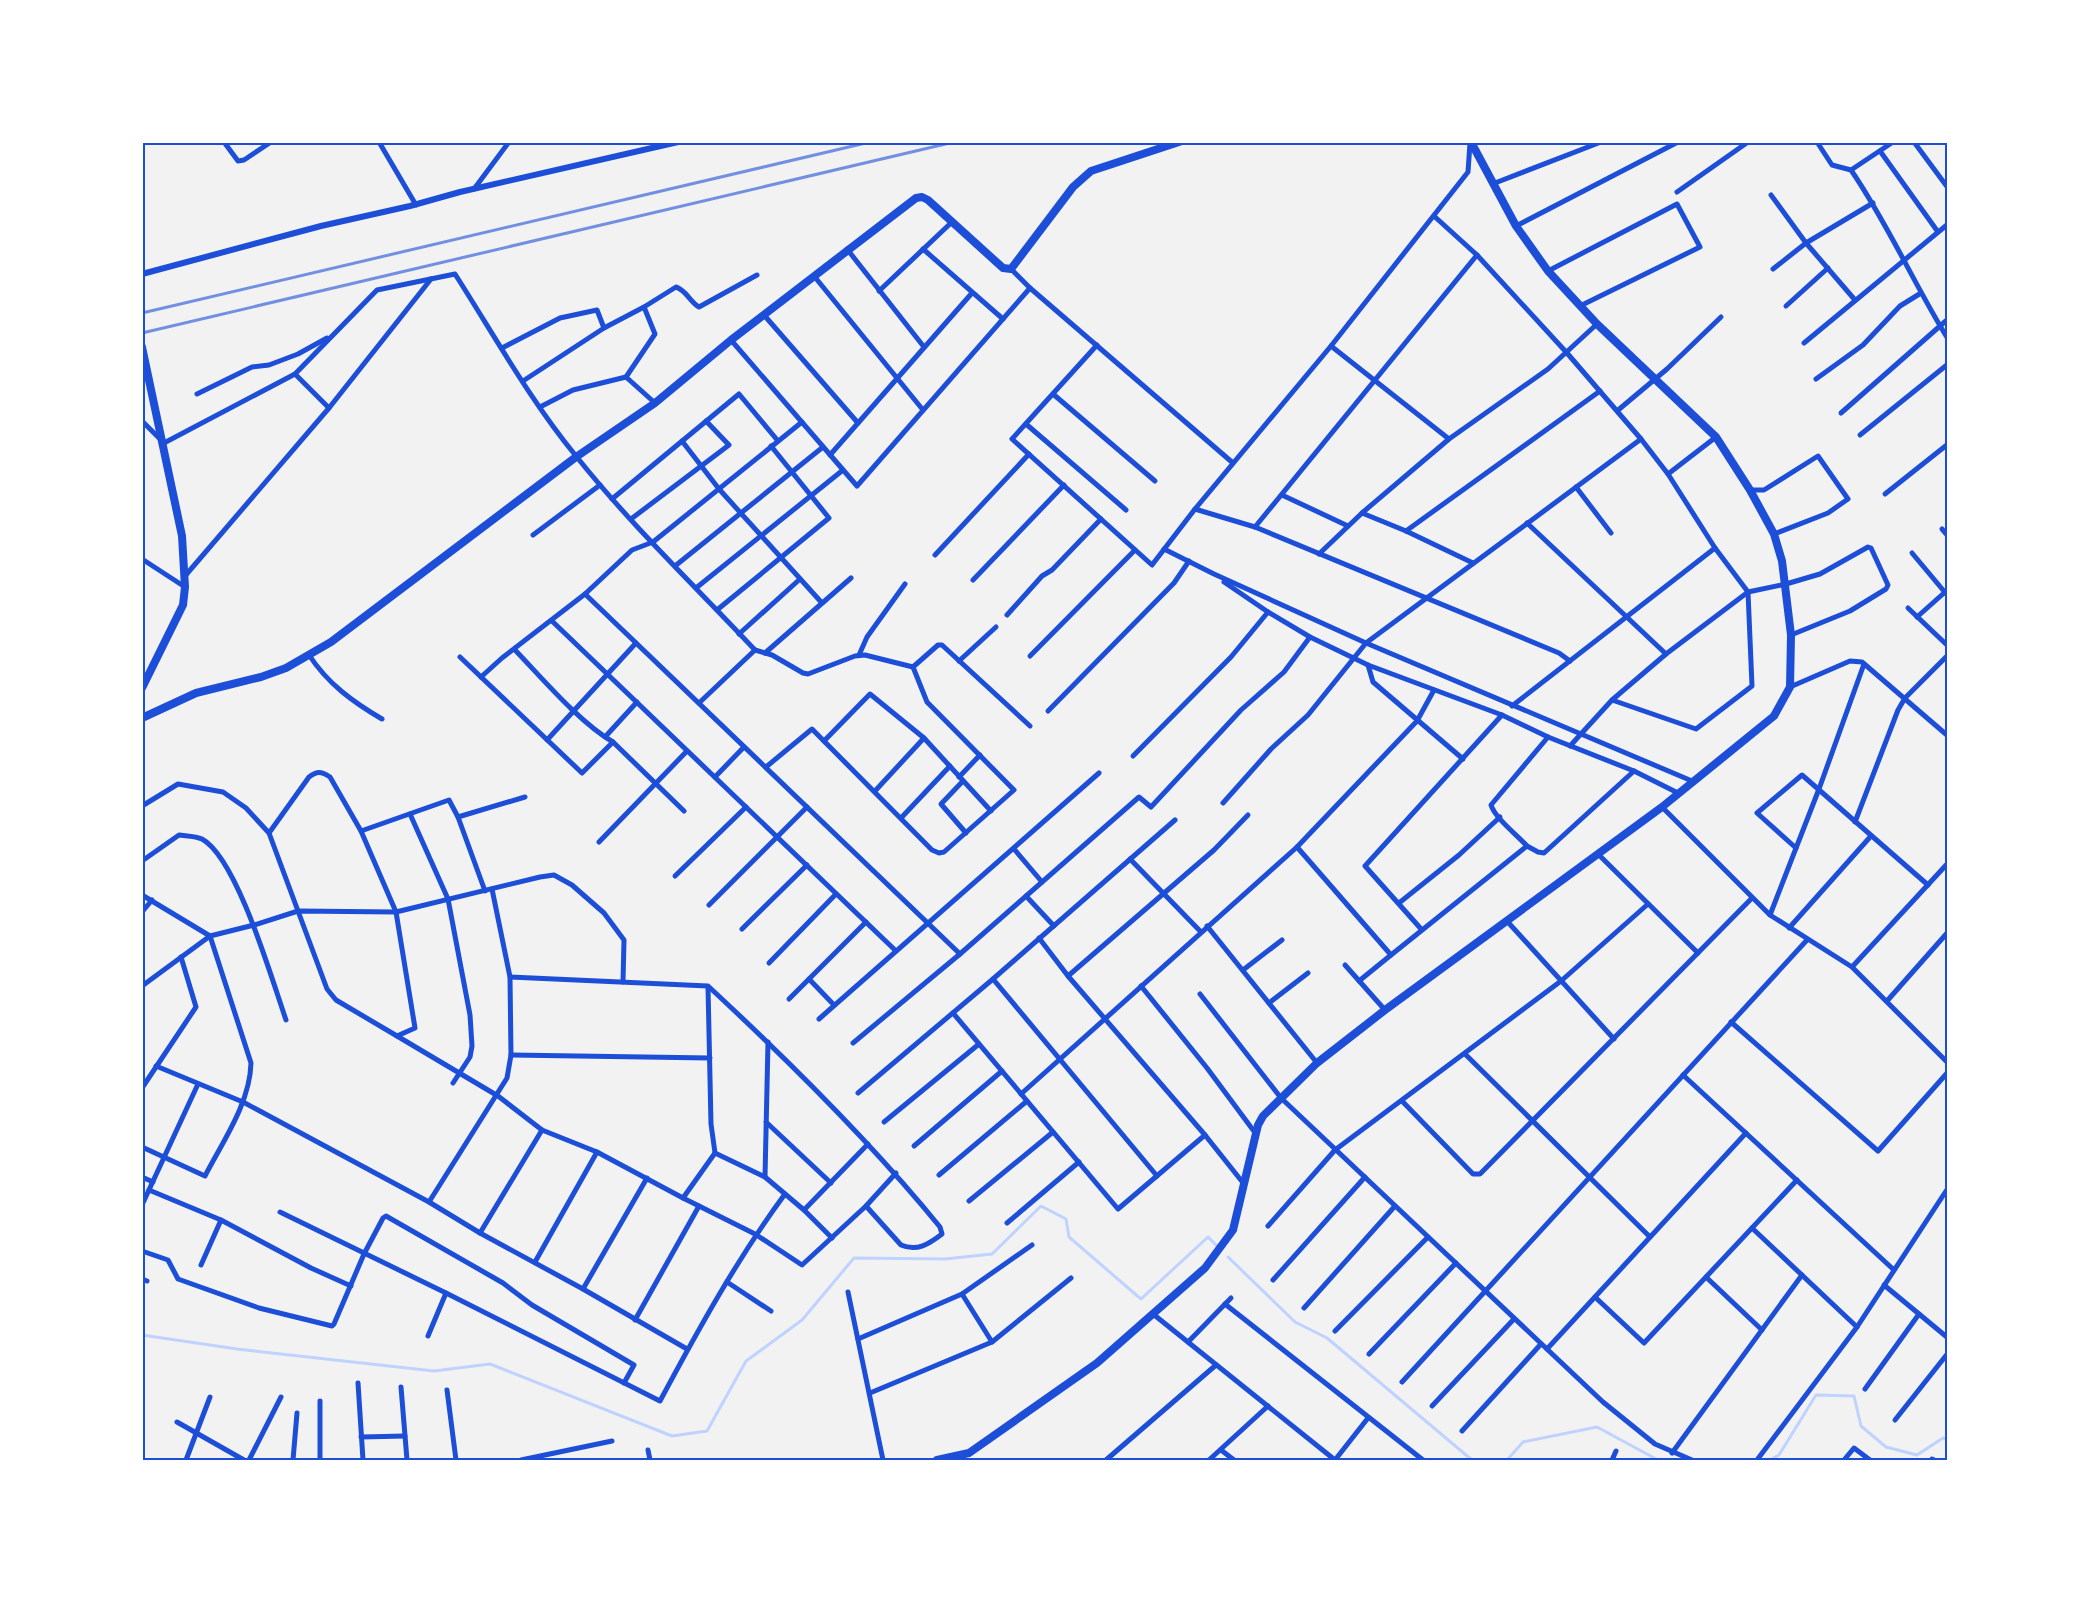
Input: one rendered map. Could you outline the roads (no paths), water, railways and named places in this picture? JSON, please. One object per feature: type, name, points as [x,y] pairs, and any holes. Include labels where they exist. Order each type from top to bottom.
[{"type":"main road","points":[[142,718],[196,693],[261,677],[286,668],[331,642],[576,457],[655,403],[847,249],[919,197],[928,200],[953,221],[1003,268],[1011,269],[1074,187],[1091,171],[1179,142]]},
{"type":"main road","points":[[937,1461],[969,1457],[1097,1363],[1204,1268],[1233,1230],[1256,1134],[1263,1116],[1317,1063],[1385,1010],[1662,807],[1774,716],[1790,687],[1791,635],[1782,561],[1774,534],[1750,490],[1716,437],[1597,324],[1548,271],[1516,226],[1471,142]]},
{"type":"main road","points":[[142,347],[182,537],[185,587],[183,605],[142,688]]},
{"type":"street","points":[[224,142],[238,162],[271,142]]},
{"type":"street","points":[[379,142],[416,205]]},
{"type":"street","points":[[474,189],[509,142]]},
{"type":"street","points":[[142,274],[321,226],[678,142]]},
{"type":"street","points":[[1097,345],[1012,439],[1152,565],[1195,509],[1331,346],[1468,172],[1471,142]]},
{"type":"street","points":[[1495,183],[1601,142]]},
{"type":"street","points":[[1516,226],[1678,142]]},
{"type":"street","points":[[1677,192],[1748,142]]},
{"type":"street","points":[[1817,142],[1832,165],[1851,170],[1873,203],[1947,339]]},
{"type":"street","points":[[1851,170],[1893,142]]},
{"type":"street","points":[[1914,142],[1947,188]]},
{"type":"street","points":[[1880,151],[1938,232]]},
{"type":"street","points":[[1771,195],[1806,243],[1855,300]]},
{"type":"street","points":[[1773,268],[1806,243],[1873,203]]},
{"type":"street","points":[[1548,271],[1678,205],[1700,247],[1580,306]]},
{"type":"street","points":[[1434,216],[1477,255],[1567,353],[1641,439],[1668,474],[1715,548],[1748,592],[1752,686],[1696,729],[1611,700]]},
{"type":"street","points":[[879,291],[953,221]]},
{"type":"street","points":[[1804,343],[1947,224]]},
{"type":"street","points":[[847,249],[924,347]]},
{"type":"street","points":[[923,249],[1003,319]]},
{"type":"street","points":[[1255,527],[1477,255]]},
{"type":"street","points":[[1786,306],[1828,268]]},
{"type":"street","points":[[1011,269],[1030,288],[1233,463]]},
{"type":"street","points":[[142,421],[164,443],[295,374],[377,290],[455,274],[540,407],[576,457],[612,499],[755,650],[807,674],[847,658],[865,655],[913,668]]},
{"type":"street","points":[[524,381],[604,328],[676,287],[681,288],[692,303],[699,308],[757,275]]},
{"type":"street","points":[[814,276],[923,410]]},
{"type":"street","points":[[184,577],[329,408],[431,279]]},
{"type":"street","points":[[731,340],[857,486],[1030,288]]},
{"type":"street","points":[[830,455],[972,293]]},
{"type":"street","points":[[1816,380],[1863,345],[1900,306],[1921,293]]},
{"type":"street","points":[[540,407],[573,390],[626,377],[655,334],[644,307]]},
{"type":"street","points":[[502,348],[560,318],[597,310],[604,328]]},
{"type":"street","points":[[764,315],[858,423]]},
{"type":"street","points":[[1617,411],[1721,317]]},
{"type":"street","points":[[1840,413],[1947,319]]},
{"type":"street","points":[[1319,554],[1362,513],[1449,439],[1548,369],[1597,324]]},
{"type":"street","points":[[196,394],[252,367],[269,365],[298,354],[331,336]]},
{"type":"street","points":[[1331,346],[1449,439]]},
{"type":"street","points":[[1860,435],[1947,363]]},
{"type":"street","points":[[295,374],[329,408]]},
{"type":"street","points":[[626,377],[655,403]]},
{"type":"street","points":[[1406,531],[1600,391]]},
{"type":"street","points":[[612,499],[739,394],[778,441]]},
{"type":"street","points":[[1053,394],[1155,481]]},
{"type":"street","points":[[631,519],[729,445],[706,421]]},
{"type":"street","points":[[481,677],[585,594],[632,550],[653,542],[802,422]]},
{"type":"street","points":[[1026,424],[1126,510]]},
{"type":"street","points":[[1668,474],[1716,437]]},
{"type":"street","points":[[1223,803],[1271,749],[1308,715],[1366,643],[1641,439]]},
{"type":"street","points":[[682,441],[719,489],[822,603]]},
{"type":"street","points":[[1884,494],[1947,444]]},
{"type":"street","points":[[717,610],[829,519],[771,446]]},
{"type":"street","points":[[675,566],[823,447]]},
{"type":"street","points":[[935,555],[1029,454]]},
{"type":"street","points":[[1750,490],[1764,490],[1818,456],[1848,499],[1828,513],[1774,534]]},
{"type":"street","points":[[696,588],[843,470]]},
{"type":"street","points":[[533,535],[600,485]]},
{"type":"street","points":[[973,580],[1064,485]]},
{"type":"street","points":[[1576,487],[1611,533]]},
{"type":"street","points":[[1282,495],[1348,526]]},
{"type":"street","points":[[1195,509],[1255,527],[1559,653],[1570,661]]},
{"type":"street","points":[[1362,513],[1473,563]]},
{"type":"street","points":[[1007,615],[1042,576],[1052,570],[1101,519]]},
{"type":"street","points":[[1527,523],[1666,654]]},
{"type":"street","points":[[1942,529],[1947,536]]},
{"type":"street","points":[[1570,746],[1611,700],[1666,654],[1748,592],[1786,585],[1820,574],[1868,547],[1880,564],[1888,585],[1886,590],[1865,604],[1791,635]]},
{"type":"street","points":[[1512,706],[1715,548]]},
{"type":"street","points":[[1164,549],[1366,643],[1692,782]]},
{"type":"street","points":[[1030,656],[1135,550]]},
{"type":"street","points":[[1912,553],[1946,594],[1917,616]]},
{"type":"street","points":[[142,560],[185,587]]},
{"type":"street","points":[[1048,711],[1174,583],[1189,561]]},
{"type":"street","points":[[1214,574],[1268,612],[1310,637],[1368,665],[1502,715],[1548,737],[1634,771],[1678,793]]},
{"type":"street","points":[[765,653],[851,578]]},
{"type":"street","points":[[739,634],[800,579]]},
{"type":"street","points":[[859,656],[867,637],[905,584]]},
{"type":"street","points":[[585,594],[960,954]]},
{"type":"street","points":[[1908,608],[1947,646]]},
{"type":"street","points":[[1133,756],[1231,657],[1268,612]]},
{"type":"street","points":[[552,621],[896,951]]},
{"type":"street","points":[[959,661],[996,627]]},
{"type":"street","points":[[854,1043],[960,954],[1139,797],[1151,807],[1242,710],[1284,672],[1310,637]]},
{"type":"street","points":[[547,740],[636,643]]},
{"type":"street","points":[[913,668],[940,645],[1030,726]]},
{"type":"street","points":[[515,650],[575,711],[605,737],[613,741],[684,811]]},
{"type":"street","points":[[699,703],[755,650]]},
{"type":"street","points":[[309,655],[321,673],[340,691],[382,719]]},
{"type":"street","points":[[1855,822],[1898,710],[1905,698],[1947,655]]},
{"type":"street","points":[[460,657],[582,773],[613,741]]},
{"type":"street","points":[[1790,687],[1850,661],[1856,661],[1864,664],[1947,736]]},
{"type":"street","points":[[1770,915],[1864,664]]},
{"type":"street","points":[[1368,665],[1373,682],[1463,759]]},
{"type":"street","points":[[766,767],[812,729],[932,850],[939,853],[944,852],[1014,790],[927,702],[913,668]]},
{"type":"street","points":[[1021,1094],[1297,847],[1417,721],[1434,690]]},
{"type":"street","points":[[824,741],[870,694],[924,738],[991,811]]},
{"type":"street","points":[[605,737],[637,702]]},
{"type":"street","points":[[1422,930],[1365,866],[1502,715]]},
{"type":"street","points":[[1548,737],[1493,800],[1492,808],[1527,846],[1538,852],[1544,853],[1634,771]]},
{"type":"street","points":[[875,791],[924,738]]},
{"type":"street","points":[[715,777],[744,747]]},
{"type":"street","points":[[599,842],[687,751]]},
{"type":"street","points":[[966,833],[941,804],[980,755]]},
{"type":"street","points":[[901,818],[950,766]]},
{"type":"street","points":[[269,833],[309,777],[316,772],[323,772],[330,777],[361,831],[396,912],[415,1028],[397,1036]]},
{"type":"street","points":[[819,1019],[1100,773]]},
{"type":"street","points":[[1796,848],[1757,813],[1802,775],[1928,885]]},
{"type":"street","points":[[142,806],[178,784],[223,792],[246,808],[269,833],[327,988],[336,1000],[460,1072],[498,1096],[542,1130],[597,1152],[755,1234],[802,1265],[866,1206],[896,1173]]},
{"type":"street","points":[[458,818],[525,797]]},
{"type":"street","points":[[361,831],[449,800],[485,891]]},
{"type":"street","points":[[675,876],[746,807]]},
{"type":"street","points":[[709,905],[807,807]]},
{"type":"street","points":[[1662,807],[1770,915],[1852,968],[1947,1063]]},
{"type":"street","points":[[410,814],[448,899],[463,973],[472,1046],[470,1057],[453,1083]]},
{"type":"street","points":[[1068,976],[1214,850],[1248,815]]},
{"type":"street","points":[[1399,903],[1459,855],[1500,817]]},
{"type":"street","points":[[858,1093],[1175,820]]},
{"type":"street","points":[[142,861],[179,835],[201,839],[221,856],[254,925],[286,1020]]},
{"type":"street","points":[[1789,928],[1871,836]]},
{"type":"street","points":[[1359,981],[1527,846]]},
{"type":"street","points":[[1297,847],[1391,955]]},
{"type":"street","points":[[1014,849],[1042,882]]},
{"type":"street","points":[[1599,855],[1698,954]]},
{"type":"street","points":[[1130,859],[1201,932]]},
{"type":"street","points":[[1852,968],[1947,863]]},
{"type":"street","points":[[742,929],[807,865]]},
{"type":"street","points":[[142,986],[210,936],[298,911],[396,912],[540,876],[554,875],[572,885],[603,913],[624,940],[623,982]]},
{"type":"street","points":[[429,1202],[498,1096],[507,1078],[511,1055],[510,977],[492,889]]},
{"type":"street","points":[[768,963],[836,894]]},
{"type":"street","points":[[142,895],[210,936],[251,1063],[243,1102],[205,1176],[142,1147]]},
{"type":"street","points":[[1026,896],[1054,926]]},
{"type":"street","points":[[1402,1101],[1473,1174],[1480,1174],[1752,898]]},
{"type":"street","points":[[142,912],[152,900]]},
{"type":"street","points":[[1268,1226],[1335,1150],[1561,981],[1648,904]]},
{"type":"street","points":[[1506,921],[1614,1039]]},
{"type":"street","points":[[789,999],[866,922]]},
{"type":"street","points":[[1208,926],[1317,1063]]},
{"type":"street","points":[[1887,1001],[1947,932]]},
{"type":"street","points":[[1039,938],[1068,976],[1106,1018],[1245,1185]]},
{"type":"street","points":[[1243,970],[1282,940]]},
{"type":"street","points":[[1402,1382],[1807,940]]},
{"type":"street","points":[[142,1088],[196,1007],[181,957]]},
{"type":"street","points":[[1345,965],[1385,1010]]},
{"type":"street","points":[[1269,1003],[1308,973]]},
{"type":"street","points":[[510,977],[708,986],[768,1042],[896,1173],[940,1227],[942,1234],[926,1245],[907,1247],[901,1245],[866,1206]]},
{"type":"street","points":[[993,978],[1157,1176]]},
{"type":"street","points":[[809,979],[834,1005]]},
{"type":"street","points":[[683,1198],[715,1153],[711,1124],[708,986]]},
{"type":"street","points":[[1141,986],[1207,1068],[1256,1134]]},
{"type":"street","points":[[1200,994],[1281,1098],[1335,1150],[1603,1402],[1655,1444],[1692,1461]]},
{"type":"street","points":[[952,1013],[1118,1209],[1205,1135]]},
{"type":"street","points":[[1731,1022],[1878,1151],[1947,1072]]},
{"type":"street","points":[[765,1177],[768,1042]]},
{"type":"street","points":[[884,1122],[979,1044]]},
{"type":"street","points":[[1465,1054],[1650,1237]]},
{"type":"street","points":[[511,1055],[710,1058]]},
{"type":"street","points":[[156,1066],[243,1102],[429,1202],[687,1349]]},
{"type":"street","points":[[914,1146],[1002,1071]]},
{"type":"street","points":[[1683,1075],[1894,1270]]},
{"type":"street","points":[[142,1205],[198,1084]]},
{"type":"street","points":[[939,1175],[1027,1101]]},
{"type":"street","points":[[766,1122],[831,1183]]},
{"type":"street","points":[[480,1233],[542,1130]]},
{"type":"street","points":[[969,1201],[1053,1132]]},
{"type":"street","points":[[1546,1349],[1746,1133]]},
{"type":"street","points":[[804,1210],[868,1144]]},
{"type":"street","points":[[535,1262],[597,1152]]},
{"type":"street","points":[[715,1153],[765,1177],[804,1210],[832,1238]]},
{"type":"street","points":[[1007,1223],[1079,1162]]},
{"type":"street","points":[[142,1177],[153,1182]]},
{"type":"street","points":[[1273,1280],[1365,1177]]},
{"type":"street","points":[[583,1288],[647,1178]]},
{"type":"street","points":[[1595,1296],[1644,1342],[1797,1180]]},
{"type":"street","points":[[1762,1459],[1857,1326],[1947,1188]]},
{"type":"street","points":[[149,1190],[221,1220],[311,1268],[351,1286]]},
{"type":"street","points":[[280,1212],[660,1401],[687,1349],[755,1234],[785,1194]]},
{"type":"street","points":[[635,1320],[699,1206]]},
{"type":"street","points":[[1304,1308],[1395,1206]]},
{"type":"street","points":[[142,1251],[168,1260],[178,1279],[259,1308],[330,1326],[334,1324],[364,1254],[386,1216],[503,1283],[532,1305],[634,1365],[624,1383]]},
{"type":"street","points":[[201,1265],[221,1220]]},
{"type":"street","points":[[1752,1228],[1857,1326]]},
{"type":"street","points":[[1335,1331],[1428,1237]]},
{"type":"street","points":[[858,1339],[962,1294],[1032,1245]]},
{"type":"street","points":[[1369,1354],[1456,1263]]},
{"type":"street","points":[[1672,1453],[1802,1275]]},
{"type":"street","points":[[1706,1277],[1762,1330]]},
{"type":"street","points":[[870,1393],[992,1342],[1071,1278]]},
{"type":"street","points":[[727,1282],[771,1311]]},
{"type":"street","points":[[1884,1285],[1947,1338]]},
{"type":"street","points":[[428,1336],[446,1293]]},
{"type":"street","points":[[848,1293],[884,1461]]},
{"type":"street","points":[[962,1294],[992,1342]]},
{"type":"street","points":[[1188,1342],[1231,1298]]},
{"type":"street","points":[[1225,1304],[1423,1461]]},
{"type":"street","points":[[1153,1314],[1335,1460],[1368,1418]]},
{"type":"street","points":[[1865,1389],[1919,1314]]},
{"type":"street","points":[[1432,1406],[1514,1319]]},
{"type":"street","points":[[1462,1431],[1541,1344]]},
{"type":"street","points":[[1895,1420],[1947,1353]]},
{"type":"street","points":[[1106,1461],[1216,1365]]},
{"type":"street","points":[[358,1383],[363,1461]]},
{"type":"street","points":[[401,1387],[407,1461]]},
{"type":"street","points":[[447,1390],[456,1461]]},
{"type":"street","points":[[186,1461],[210,1397]]},
{"type":"street","points":[[249,1461],[281,1397]]},
{"type":"street","points":[[320,1401],[320,1461]]},
{"type":"street","points":[[1209,1461],[1268,1406]]},
{"type":"street","points":[[293,1461],[297,1413]]},
{"type":"street","points":[[177,1422],[243,1461]]},
{"type":"street","points":[[361,1437],[405,1436]]},
{"type":"street","points":[[521,1461],[612,1441]]},
{"type":"street","points":[[1844,1461],[1854,1448],[1870,1461]]},
{"type":"street","points":[[648,1450],[650,1461]]},
{"type":"street","points":[[1221,1450],[1234,1461]]},
{"type":"street","points":[[1612,1461],[1616,1451]]},
{"type":"waterway","points":[[142,1335],[237,1349],[434,1371],[490,1364],[672,1436],[707,1431],[746,1361],[802,1320],[854,1258],[945,1259],[992,1254],[1041,1206],[1066,1219],[1069,1237],[1141,1299],[1208,1237],[1216,1245]]},
{"type":"waterway","points":[[1228,1257],[1295,1322],[1327,1338],[1472,1460]]},
{"type":"waterway","points":[[1770,1460],[1779,1455],[1816,1395],[1854,1396],[1861,1426],[1886,1447],[1917,1455],[1943,1438],[1948,1439]]},
{"type":"waterway","points":[[1507,1460],[1523,1442],[1597,1427],[1658,1460]]},
{"type":"railway","points":[[142,313],[870,142]]},
{"type":"railway","points":[[142,333],[954,142]]}]
